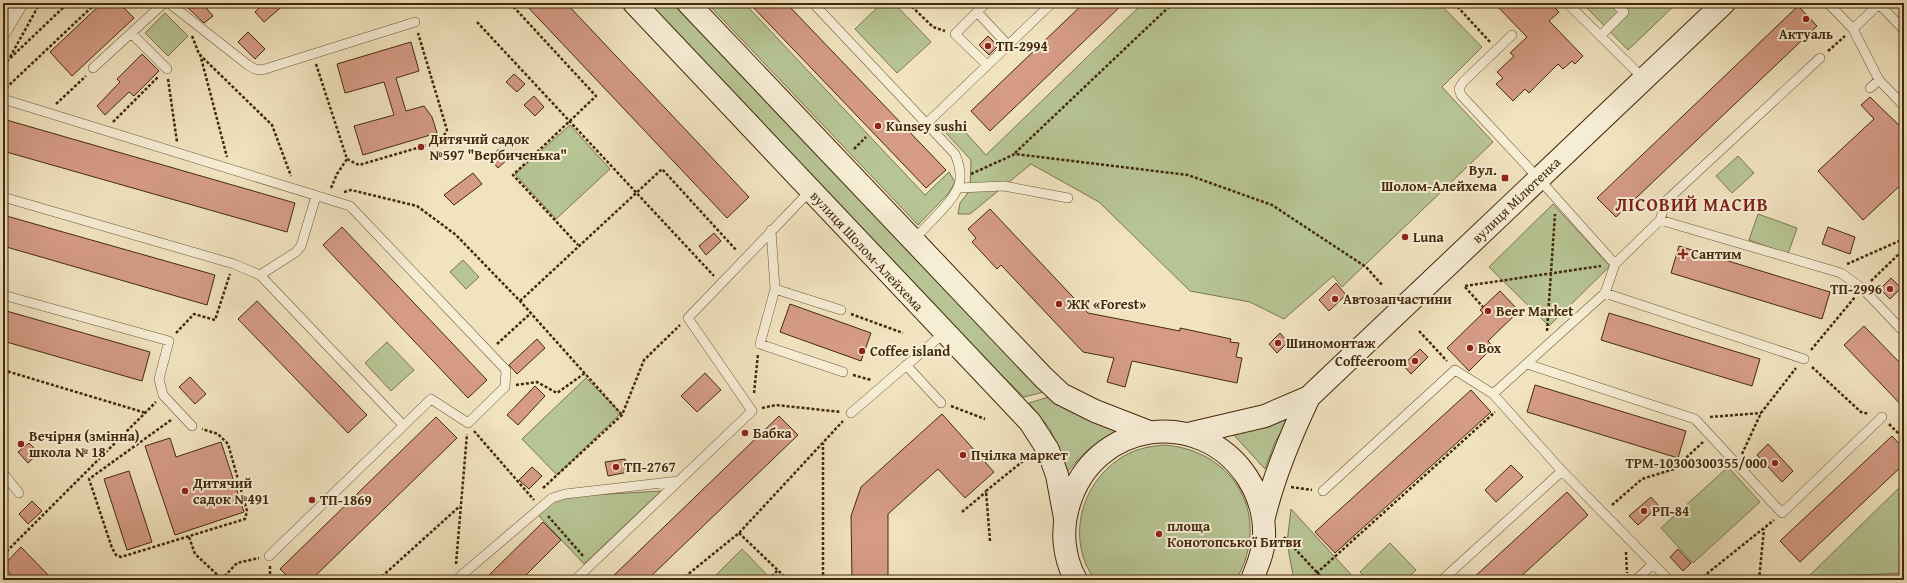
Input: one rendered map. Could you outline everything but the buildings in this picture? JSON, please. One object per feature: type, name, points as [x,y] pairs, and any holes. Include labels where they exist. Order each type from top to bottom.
[{"type":"street","points":[[3,30],[19,3]]},
{"type":"street","name":"вулиця Шолом-Алейхема","points":[[634,3],[944,333],[1030,422],[1048,450],[1057,475],[1065,518]]},
{"type":"street","points":[[688,3],[1043,378],[1061,394],[1096,411],[1149,432]]},
{"type":"street","name":"вулиця Мілютенка","points":[[1188,434],[1265,416],[1309,397],[1724,3]]},
{"type":"street","name":"вулиця Мілютенка","points":[[1264,517],[1272,483],[1286,445],[1309,397]]},
{"type":"street","points":[[1058,580],[1066,552],[1065,518],[1074,487],[1092,460],[1119,442],[1149,432],[1169,431],[1188,434],[1216,445],[1238,464],[1255,489],[1264,517],[1264,537],[1261,556],[1252,580]]},
{"type":"street","points":[[1066,552],[1076,580]]},
{"type":"street","points":[[1261,556],[1271,580]]},
{"type":"lane","points":[[93,68],[164,3]]},
{"type":"lane","points":[[169,3],[255,69],[270,68],[415,22]]},
{"type":"lane","points":[[812,3],[955,154],[960,166],[959,183],[954,197],[913,241]]},
{"type":"lane","points":[[986,3],[955,34],[987,65]]},
{"type":"lane","points":[[926,123],[1052,3]]},
{"type":"lane","points":[[1567,3],[1644,79]]},
{"type":"lane","points":[[1600,36],[1624,12],[1615,3]]},
{"type":"lane","points":[[1828,3],[1852,29],[1880,80],[1904,106]]},
{"type":"lane","points":[[1852,29],[1879,4],[1904,30]]},
{"type":"lane","points":[[977,12],[1008,45]]},
{"type":"lane","points":[[131,33],[167,69]]},
{"type":"lane","points":[[1512,35],[1463,82],[1459,89],[1461,95],[1556,197],[1615,264]]},
{"type":"lane","points":[[1493,394],[1605,292],[1615,264],[1660,220],[1666,201],[1820,58]]},
{"type":"lane","points":[[1870,88],[1880,80]]},
{"type":"lane","points":[[3,100],[350,206],[490,351],[506,370],[506,387],[468,423],[430,398],[269,556]]},
{"type":"lane","points":[[959,183],[1004,186],[1068,198]]},
{"type":"lane","points":[[575,580],[752,411],[688,318],[810,191]]},
{"type":"lane","points":[[260,274],[296,252],[301,246],[316,196]]},
{"type":"lane","points":[[3,197],[234,264],[260,274],[404,425]]},
{"type":"lane","points":[[1660,220],[1841,273],[1863,289],[1904,332]]},
{"type":"lane","points":[[771,230],[775,289],[760,344],[843,372]]},
{"type":"lane","points":[[775,289],[841,310]]},
{"type":"lane","points":[[1605,292],[1804,359]]},
{"type":"lane","points":[[3,295],[169,341],[159,378],[163,395],[192,426]]},
{"type":"lane","points":[[851,413],[944,333]]},
{"type":"lane","points":[[1527,364],[1695,419],[1782,513],[1882,417]]},
{"type":"lane","points":[[906,365],[941,403]]},
{"type":"lane","points":[[1324,491],[1455,370],[1493,394],[1562,471],[1669,580]]},
{"type":"lane","points":[[1442,580],[1562,471]]},
{"type":"lane","points":[[3,473],[19,493]]},
{"type":"lane","points":[[456,580],[552,498],[679,481]]},
{"type":"lane","points":[[1636,580],[1653,564]]},
{"type":"path","points":[[9,59],[40,3]]},
{"type":"path","points":[[3,65],[68,3]]},
{"type":"path","points":[[3,91],[96,3]]},
{"type":"path","points":[[510,3],[596,96],[513,175],[578,245]]},
{"type":"path","points":[[908,3],[933,27],[955,34]]},
{"type":"path","points":[[959,183],[1015,154],[1173,3]]},
{"type":"path","points":[[1454,3],[1497,49]]},
{"type":"path","points":[[183,15],[200,54],[231,170]]},
{"type":"path","points":[[314,54],[347,159],[359,165],[441,141],[447,130],[415,22]]},
{"type":"path","points":[[477,22],[720,283]]},
{"type":"path","points":[[1820,58],[1852,29]]},
{"type":"path","points":[[200,54],[272,125],[296,190]]},
{"type":"path","points":[[46,113],[93,68]]},
{"type":"path","points":[[105,131],[167,69]]},
{"type":"path","points":[[167,69],[179,154]]},
{"type":"path","points":[[854,149],[866,137]]},
{"type":"path","points":[[1015,154],[1188,175],[1272,205],[1366,267],[1383,286]]},
{"type":"path","points":[[326,198],[337,174],[347,159]]},
{"type":"path","points":[[520,301],[578,245],[662,169],[744,259]]},
{"type":"path","points":[[326,198],[351,190],[417,206],[456,235],[520,301],[622,415]]},
{"type":"path","points":[[1545,347],[1552,274],[1556,197]]},
{"type":"path","points":[[1832,270],[1904,239]]},
{"type":"path","points":[[169,341],[194,314],[216,320],[234,264]]},
{"type":"path","points":[[1483,307],[1465,286],[1615,264]]},
{"type":"path","points":[[841,310],[903,333]]},
{"type":"path","points":[[490,351],[531,313]]},
{"type":"path","points":[[533,498],[622,415],[644,360],[688,318]]},
{"type":"path","points":[[1419,331],[1455,370]]},
{"type":"path","points":[[760,344],[752,411],[776,405],[851,413]]},
{"type":"path","points":[[1804,359],[1861,412],[1882,417],[1904,439]]},
{"type":"path","points":[[3,370],[146,413]]},
{"type":"path","points":[[843,372],[884,384]]},
{"type":"path","points":[[506,387],[537,382],[557,393],[585,373]]},
{"type":"path","points":[[3,555],[163,395]]},
{"type":"path","points":[[941,403],[985,419]]},
{"type":"path","points":[[1309,580],[1497,411]]},
{"type":"path","points":[[180,413],[89,479],[116,555],[121,557],[128,556],[245,519],[247,511],[228,444],[218,434],[192,426]]},
{"type":"path","points":[[681,580],[739,533],[851,413]]},
{"type":"path","points":[[1695,419],[1761,413]]},
{"type":"path","points":[[468,423],[591,565]]},
{"type":"path","points":[[456,565],[468,423]]},
{"type":"path","points":[[1603,513],[1642,479],[1674,469],[1710,434]]},
{"type":"path","points":[[823,442],[823,580]]},
{"type":"path","points":[[962,512],[1023,461]]},
{"type":"path","points":[[1291,487],[1324,491]]},
{"type":"path","points":[[986,491],[990,541]]},
{"type":"path","points":[[378,580],[460,505]]},
{"type":"path","points":[[1699,580],[1782,513]]},
{"type":"path","points":[[1759,580],[1764,528]]},
{"type":"path","points":[[739,533],[788,580]]},
{"type":"path","points":[[190,536],[195,554],[221,579],[226,580]]},
{"type":"path","points":[[1625,536],[1627,580]]},
{"type":"path","points":[[1284,537],[1324,580]]},
{"type":"path","points":[[221,579],[237,563],[269,556]]},
{"type":"path","points":[[768,580],[778,570]]},
{"type":"path","points":[[3,574],[8,580]]},
{"type":"green space","points":[[634,3],[688,3],[1048,391],[1024,397],[810,191]]},
{"type":"green space","points":[[707,3],[748,3],[746,5],[925,195],[949,172],[955,182],[948,194],[918,225]]},
{"type":"green space","points":[[882,3],[894,3],[931,42],[897,73],[855,29]]},
{"type":"green space","points":[[1143,3],[1439,3],[1482,47],[1442,87],[1493,142],[1342,287],[1333,276],[1284,319],[1250,302],[1190,291],[1099,202],[1031,164],[970,214],[958,214],[960,203],[970,190],[971,160],[946,133],[957,123],[986,155]]},
{"type":"green space","points":[[1582,3],[1677,3],[1628,50]]},
{"type":"green space","points":[[165,13],[188,36],[168,56],[145,33]]},
{"type":"green space","points":[[570,125],[610,169],[556,219],[515,174]]},
{"type":"green space","points":[[1738,156],[1754,173],[1732,193],[1716,176]]},
{"type":"green space","points":[[1553,204],[1610,266],[1549,326],[1489,267]]},
{"type":"green space","points":[[1758,214],[1797,228],[1788,254],[1749,240]]},
{"type":"green space","points":[[463,260],[479,277],[466,289],[450,272]]},
{"type":"green space","points":[[387,342],[414,370],[391,391],[365,363]]},
{"type":"green space","points":[[586,378],[621,413],[557,475],[522,439]]},
{"type":"green space","points":[[1052,396],[1121,429],[1105,437],[1092,447],[1068,471],[1050,429],[1029,403]]},
{"type":"green space","points":[[1294,411],[1275,442],[1265,469],[1233,434]]},
{"type":"green space","points":[[1165,445],[1190,450],[1211,460],[1228,474],[1241,492],[1248,512],[1250,534],[1246,557],[1236,580],[1095,580],[1086,564],[1081,547],[1080,529],[1082,512],[1088,495],[1097,480],[1109,467],[1133,451]]},
{"type":"green space","points":[[1728,467],[1760,502],[1693,563],[1661,528]]},
{"type":"green space","points":[[1904,483],[1904,573],[1808,577]]},
{"type":"green space","points":[[661,491],[584,564],[538,515],[559,497]]},
{"type":"green space","points":[[1291,509],[1356,580],[1294,580],[1287,543]]},
{"type":"green space","points":[[1390,543],[1416,570],[1406,580],[1368,580],[1360,572]]},
{"type":"green space","points":[[742,549],[772,580],[711,580]]},
{"type":"place","name":"Актуаль","points":[[1806,19]]},
{"type":"place","name":"ТП-2994","points":[[988,46]]},
{"type":"place","name":"Kunsey sushi","points":[[878,126]]},
{"type":"place","name":"Дитячий садок №597 \"Вербиченька\"","points":[[421,147]]},
{"type":"place","name":"Вул. Шолом-Алейхема","points":[[1505,178]]},
{"type":"place","name":"Luna","points":[[1405,237]]},
{"type":"place","name":"Сантим","points":[[1683,254]]},
{"type":"place","name":"ТП-2996","points":[[1890,289]]},
{"type":"place","name":"Автозапчастини","points":[[1335,299]]},
{"type":"place","name":"ЖК «Forest»","points":[[1059,304]]},
{"type":"place","name":"Beer Market","points":[[1488,311]]},
{"type":"place","name":"Шиномонтаж","points":[[1278,343]]},
{"type":"place","name":"Box","points":[[1470,348]]},
{"type":"place","name":"Coffee island","points":[[862,351]]},
{"type":"place","name":"Coffeeroom","points":[[1415,361]]},
{"type":"place","name":"Бабка","points":[[745,433]]},
{"type":"place","name":"Вечірня (змінна) школа № 18","points":[[21,444]]},
{"type":"place","name":"Пчілка маркет","points":[[963,455]]},
{"type":"place","name":"ТРМ-10300300355/000","points":[[1775,463]]},
{"type":"place","name":"ТП-2767","points":[[616,467]]},
{"type":"place","name":"Дитячий садок №491","points":[[185,491]]},
{"type":"place","name":"ТП-1869","points":[[312,500]]},
{"type":"place","name":"РП-84","points":[[1644,511]]},
{"type":"place","name":"площа Конотопської Битви","points":[[1159,534]]},
{"type":"district","name":"ЛІСОВИЙ МАСИВ","points":[[1692,205]]}]
